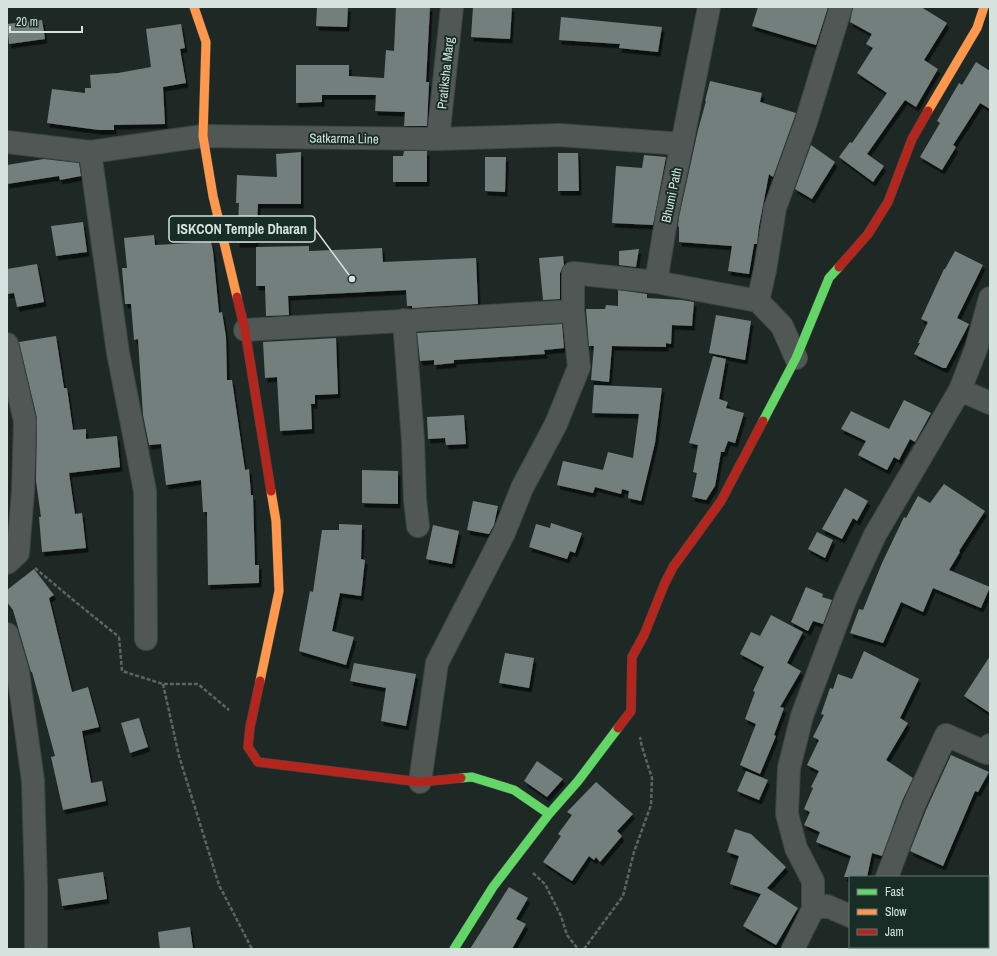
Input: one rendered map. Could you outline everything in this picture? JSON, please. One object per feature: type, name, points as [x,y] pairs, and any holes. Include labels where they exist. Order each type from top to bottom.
[{"type":"street","points":[[194,7],[206,42],[203,136],[213,196],[245,330],[276,521],[280,591],[250,727],[248,747],[258,762],[420,782],[472,777],[514,790],[549,814]]},
{"type":"street","name":"Pratiksha Marg","points":[[438,139],[452,7]]},
{"type":"street","name":"Bhumi Path","points":[[656,282],[667,215],[709,7]]},
{"type":"street","points":[[758,301],[765,270],[775,208],[806,122],[841,7]]},
{"type":"street","points":[[454,949],[492,887],[549,814],[578,781],[631,711],[632,657],[644,635],[664,585],[673,567],[721,501],[796,358],[829,278],[868,234],[888,202],[912,139],[977,28],[984,7]]},
{"type":"street","name":"Satkarma Line","points":[[7,142],[90,152],[203,136],[438,139],[560,135],[682,144]]},
{"type":"street","points":[[90,152],[118,353],[145,491],[146,639]]},
{"type":"street","points":[[420,782],[437,663],[504,533],[522,488],[556,424],[579,367],[573,311],[573,272],[656,282],[758,301],[782,326],[796,358]]},
{"type":"street","points":[[793,949],[813,909],[813,881],[796,848],[787,814],[789,768],[802,716],[846,598],[875,535],[960,390],[976,348],[990,298]]},
{"type":"street","points":[[245,330],[573,311]]},
{"type":"street","points":[[404,320],[413,434],[415,500],[418,526]]},
{"type":"street","points":[[7,344],[25,422],[23,491],[12,558]]},
{"type":"street","points":[[960,390],[990,403]]},
{"type":"street","points":[[7,634],[18,672],[33,781],[36,949]]},
{"type":"street","points":[[887,876],[914,805],[946,735],[986,753],[990,745]]},
{"type":"street","points":[[813,909],[827,906],[849,916]]},
{"type":"path","points":[[12,558],[72,599],[119,637],[146,639]]},
{"type":"path","points":[[119,637],[122,672],[163,684],[198,684],[250,727]]},
{"type":"path","points":[[163,684],[179,756],[219,885],[252,949]]},
{"type":"path","points":[[584,949],[622,896],[634,852],[651,805],[652,778],[642,747],[640,734]]},
{"type":"path","points":[[516,857],[545,884],[562,916],[567,935],[578,949]]},
{"type":"building","points":[[317,7],[348,7],[347,27],[316,26]]},
{"type":"building","points":[[396,7],[430,7],[426,82],[429,82],[427,126],[404,126],[405,112],[375,111],[376,95],[322,95],[322,102],[296,103],[296,65],[349,65],[349,76],[384,78],[386,50],[394,51]]},
{"type":"building","points":[[473,7],[512,7],[510,39],[471,37]]},
{"type":"building","points":[[758,7],[828,7],[816,45],[752,26]]},
{"type":"building","points":[[853,7],[921,7],[947,23],[924,60],[938,69],[916,107],[905,100],[867,154],[884,166],[873,182],[839,157],[850,142],[852,143],[887,93],[857,73],[873,48],[866,44],[872,34],[850,22]]},
{"type":"building","points":[[561,17],[662,27],[658,52],[619,48],[620,44],[559,40]]},
{"type":"building","points":[[42,20],[45,39],[9,44],[7,24]]},
{"type":"building","points":[[181,24],[185,48],[180,49],[186,83],[163,87],[165,124],[114,125],[114,130],[99,130],[47,123],[52,89],[85,93],[85,88],[91,88],[90,75],[118,73],[151,67],[146,29]]},
{"type":"building","points":[[976,62],[990,71],[990,109],[980,103],[953,145],[956,147],[942,170],[920,157],[940,123],[937,121],[959,83],[962,85]]},
{"type":"building","points":[[710,81],[762,93],[760,102],[796,113],[773,177],[769,174],[757,244],[754,244],[749,274],[728,271],[732,246],[679,242],[679,217]]},
{"type":"building","points":[[811,145],[835,162],[812,199],[795,189]]},
{"type":"building","points":[[404,151],[427,151],[427,182],[393,182],[393,156],[403,156]]},
{"type":"building","points":[[301,152],[301,204],[258,204],[256,243],[237,243],[239,203],[236,203],[237,175],[277,177],[276,154]]},
{"type":"building","points":[[558,153],[578,153],[579,191],[558,191]]},
{"type":"building","points":[[644,155],[666,157],[653,225],[612,223],[616,166],[642,168]]},
{"type":"building","points":[[485,157],[506,157],[505,192],[485,191]]},
{"type":"building","points":[[44,159],[79,163],[81,176],[60,180],[59,176],[7,184],[7,165]]},
{"type":"building","points":[[83,222],[87,252],[56,256],[51,226]]},
{"type":"building","points":[[154,235],[155,245],[211,242],[219,313],[222,312],[226,337],[227,380],[232,380],[245,470],[249,469],[251,495],[253,495],[255,565],[259,565],[259,583],[208,585],[207,512],[203,512],[201,480],[166,485],[161,444],[149,445],[143,415],[138,339],[134,340],[131,304],[125,304],[122,268],[127,268],[124,238]]},
{"type":"building","points":[[309,246],[309,251],[382,248],[383,262],[476,258],[478,304],[412,308],[412,306],[407,306],[406,290],[288,296],[289,315],[266,316],[265,286],[256,286],[256,247]]},
{"type":"building","points":[[639,249],[636,267],[619,265],[619,251]]},
{"type":"building","points":[[955,251],[983,265],[957,318],[969,324],[946,368],[943,368],[914,354],[928,322],[921,319],[944,269]]},
{"type":"building","points":[[563,256],[564,265],[560,273],[560,299],[543,300],[539,258]]},
{"type":"building","points":[[37,264],[44,302],[17,307],[14,293],[7,294],[7,269]]},
{"type":"building","points":[[618,290],[647,294],[647,298],[694,302],[692,326],[672,325],[671,344],[666,343],[666,347],[612,346],[609,382],[591,380],[594,346],[589,346],[586,309],[605,309],[606,305],[618,306]]},
{"type":"building","points":[[716,315],[751,321],[745,360],[709,353]]},
{"type":"building","points":[[562,324],[564,348],[544,350],[545,354],[454,360],[454,363],[434,365],[434,360],[420,361],[417,333]]},
{"type":"building","points":[[56,336],[64,388],[67,388],[73,430],[86,429],[86,439],[117,436],[120,467],[69,473],[75,514],[82,513],[86,548],[42,552],[39,517],[41,517],[36,481],[37,418],[19,342]]},
{"type":"building","points":[[336,338],[338,394],[315,395],[315,404],[311,404],[312,429],[280,431],[277,377],[265,378],[263,342]]},
{"type":"building","points":[[713,356],[726,359],[719,399],[728,402],[726,408],[744,413],[735,443],[728,441],[724,452],[721,452],[715,486],[706,500],[692,497],[697,473],[693,472],[698,445],[689,443]]},
{"type":"building","points":[[594,385],[662,388],[655,443],[641,501],[628,498],[629,491],[622,489],[621,494],[595,487],[593,493],[557,485],[563,461],[603,470],[608,452],[633,458],[639,414],[592,413]]},
{"type":"building","points":[[904,400],[931,413],[915,442],[910,439],[899,460],[894,457],[887,470],[858,455],[866,441],[841,429],[851,411],[889,429]]},
{"type":"building","points":[[464,415],[466,444],[446,445],[445,438],[428,439],[427,417]]},
{"type":"building","points":[[362,470],[398,471],[398,504],[362,503]]},
{"type":"building","points":[[944,484],[985,511],[959,551],[960,552],[949,570],[990,587],[981,608],[933,588],[923,612],[901,602],[883,643],[850,633],[859,609],[863,610],[882,563],[904,517],[906,518],[918,496],[930,503]]},
{"type":"building","points":[[845,488],[868,501],[857,521],[853,518],[842,539],[822,529]]},
{"type":"building","points":[[473,501],[498,506],[494,525],[489,534],[467,530]]},
{"type":"building","points":[[551,523],[582,533],[575,553],[570,551],[567,559],[529,547],[536,524],[550,528]]},
{"type":"building","points":[[339,524],[362,525],[361,559],[365,560],[361,596],[340,593],[332,631],[354,637],[346,665],[299,651],[310,591],[313,592],[322,530],[339,530]]},
{"type":"building","points":[[433,525],[459,531],[452,564],[426,559]]},
{"type":"building","points":[[817,532],[833,540],[825,558],[808,549]]},
{"type":"building","points":[[34,569],[54,595],[49,598],[72,692],[88,687],[99,727],[82,731],[91,783],[102,781],[106,801],[63,810],[51,757],[55,756],[13,610],[7,602],[7,590]]},
{"type":"building","points":[[806,587],[823,594],[822,597],[832,600],[823,624],[813,621],[808,631],[791,622]]},
{"type":"building","points":[[771,615],[803,632],[787,663],[801,671],[780,707],[784,708],[774,735],[776,736],[760,774],[740,765],[756,724],[745,719],[755,692],[753,691],[764,667],[740,654],[751,632],[760,636]]},
{"type":"building","points":[[864,651],[919,679],[900,718],[908,723],[886,760],[913,778],[902,801],[882,856],[872,853],[867,876],[844,877],[851,856],[816,842],[820,832],[804,825],[810,812],[804,809],[813,788],[811,787],[819,771],[807,765],[819,740],[813,737],[824,715],[821,714],[830,688],[833,689],[838,674],[852,679]]},
{"type":"building","points":[[505,653],[534,658],[529,688],[499,683]]},
{"type":"building","points":[[990,656],[990,713],[964,696]]},
{"type":"building","points":[[354,663],[416,674],[406,726],[381,721],[386,688],[350,681]]},
{"type":"building","points":[[139,718],[148,747],[130,753],[121,723]]},
{"type":"building","points":[[951,755],[989,772],[978,792],[975,791],[943,866],[910,851],[926,810]]},
{"type":"building","points":[[537,761],[563,779],[547,797],[524,781]]},
{"type":"building","points":[[746,771],[768,780],[759,800],[737,791]]},
{"type":"building","points":[[596,782],[633,814],[617,831],[622,836],[600,862],[596,857],[594,860],[589,856],[572,881],[543,862],[561,836],[558,834],[572,815],[567,812]]},
{"type":"building","points":[[735,829],[751,834],[786,867],[767,888],[798,908],[776,945],[743,926],[761,894],[730,884],[739,856],[727,852]]},
{"type":"building","points":[[103,872],[107,899],[62,906],[58,879]]},
{"type":"building","points":[[509,887],[528,898],[516,919],[526,924],[512,949],[470,949]]},
{"type":"building","points":[[190,927],[193,949],[160,949],[158,932]]},
{"type":"traffic: fast","points":[[763,421],[796,358],[829,278],[839,267]]},
{"type":"traffic: fast","points":[[454,949],[493,887],[549,814],[578,781],[618,728]]},
{"type":"traffic: fast","points":[[461,778],[472,777],[514,790],[549,814]]},
{"type":"traffic: slow","points":[[194,7],[206,42],[203,136],[213,196],[237,297]]},
{"type":"traffic: slow","points":[[928,111],[977,28],[984,7]]},
{"type":"traffic: slow","points":[[260,681],[279,591],[276,521],[271,491]]},
{"type":"traffic: jam","points":[[839,267],[868,234],[888,202],[912,139],[928,111]]},
{"type":"traffic: jam","points":[[237,297],[245,330],[271,491]]},
{"type":"traffic: jam","points":[[618,728],[631,711],[632,657],[644,635],[664,585],[673,567],[721,501],[763,421]]},
{"type":"traffic: jam","points":[[260,681],[250,727],[248,747],[258,762],[420,782],[461,778]]},
{"type":"place","name":"ISKCON Temple Dharan","points":[[352,279]]}]
